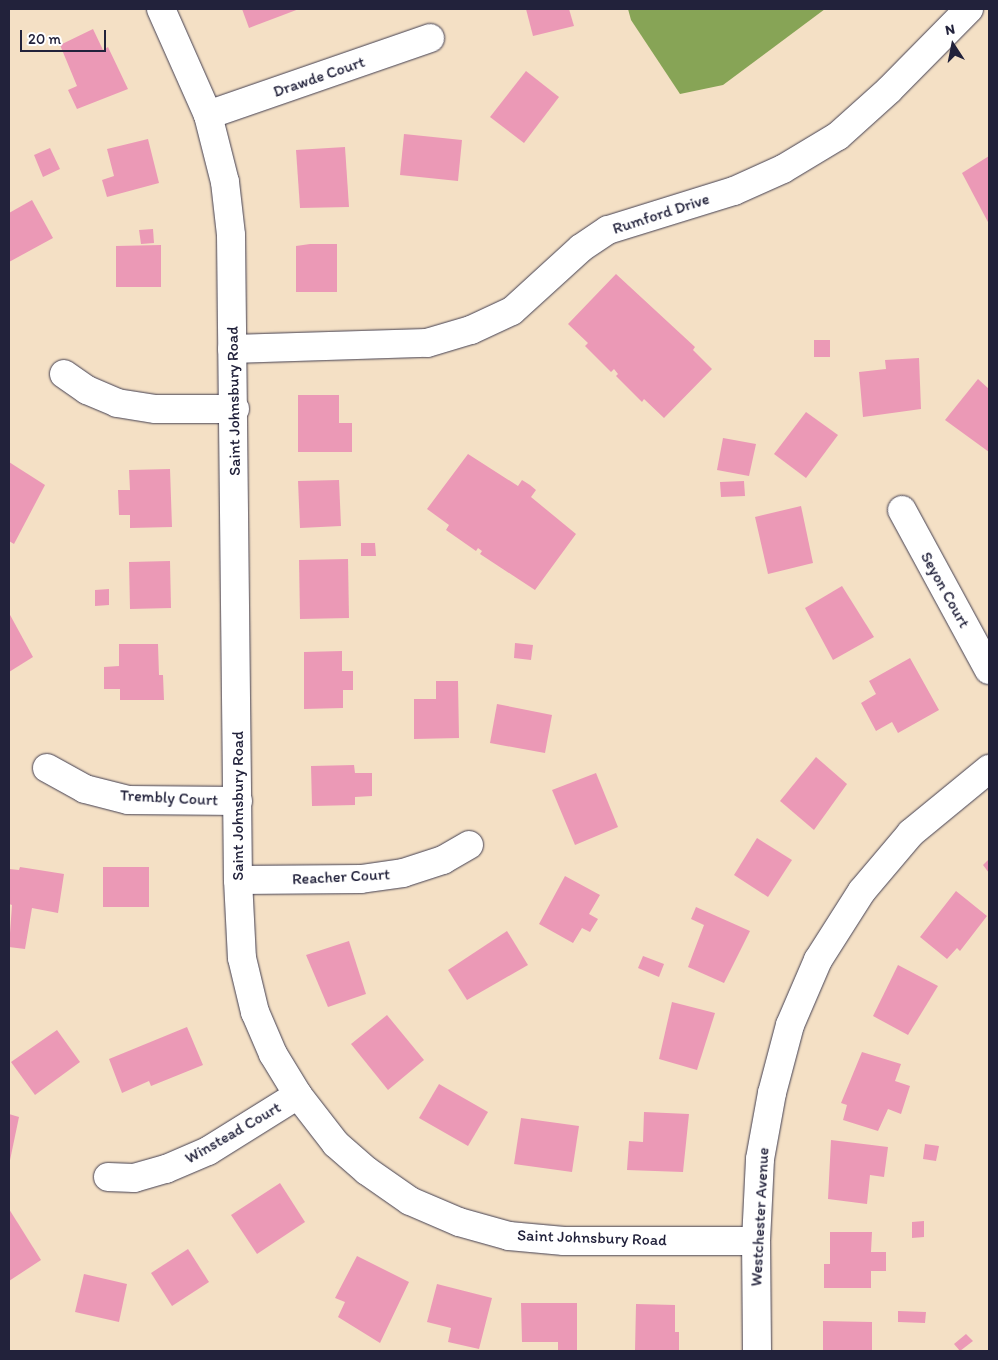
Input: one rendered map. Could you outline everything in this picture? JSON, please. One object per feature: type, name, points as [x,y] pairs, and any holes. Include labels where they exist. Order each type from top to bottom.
[{"type":"street","name":"Saint Johnsbury Road","points":[[161,9],[208,115],[225,182],[230,226],[235,409],[238,880],[242,958],[255,1012],[273,1054],[298,1094],[336,1144],[367,1171],[410,1201],[459,1222],[509,1236],[564,1241],[756,1241]]},
{"type":"street","name":"Rumford Drive","points":[[232,349],[427,343],[471,330],[512,311],[581,248],[608,230],[734,190],[783,169],[838,136],[889,90],[969,9]]},
{"type":"street","name":"Drawde Court","points":[[208,115],[430,38]]},
{"type":"street","points":[[64,374],[87,390],[117,403],[156,409],[235,409]]},
{"type":"street","name":"Seyon Court","points":[[902,510],[989,670]]},
{"type":"street","name":"Trembly Court","points":[[47,768],[85,789],[128,800],[238,801]]},
{"type":"street","name":"Westchester Avenue","points":[[756,1351],[756,1241],[760,1159],[772,1093],[790,1025],[818,960],[862,891],[910,833],[989,769]]},
{"type":"street","name":"Reacher Court","points":[[238,880],[361,879],[403,873],[443,860],[469,844]]},
{"type":"street","name":"Winstead Court","points":[[108,1177],[134,1178],[174,1166],[208,1151],[298,1094]]},
{"type":"green space","points":[[628,9],[825,9],[723,85],[680,94],[631,20]]},
{"type":"building","points":[[242,9],[299,9],[249,28]]},
{"type":"building","points":[[526,9],[569,9],[574,26],[533,36]]},
{"type":"building","points":[[93,29],[103,50],[108,47],[128,89],[77,109],[68,90],[77,86],[60,45]]},
{"type":"building","points":[[526,71],[559,97],[524,143],[490,117]]},
{"type":"building","points":[[404,134],[462,140],[458,181],[400,175]]},
{"type":"building","points":[[148,139],[159,183],[107,197],[102,180],[114,176],[107,149]]},
{"type":"building","points":[[345,147],[349,207],[300,208],[296,150]]},
{"type":"building","points":[[50,148],[60,169],[43,177],[34,155]]},
{"type":"building","points":[[989,156],[989,224],[962,173]]},
{"type":"building","points":[[32,200],[53,238],[9,262],[9,213]]},
{"type":"building","points":[[153,229],[154,243],[141,244],[139,230]]},
{"type":"building","points":[[337,244],[337,292],[296,292],[296,246]]},
{"type":"building","points":[[161,245],[161,287],[116,287],[116,246]]},
{"type":"building","points":[[616,274],[695,347],[693,350],[712,369],[664,418],[644,399],[642,402],[616,376],[618,374],[614,369],[611,372],[585,346],[588,343],[568,324]]},
{"type":"building","points":[[814,340],[830,340],[830,357],[814,357]]},
{"type":"building","points":[[919,358],[921,409],[863,417],[859,372],[886,369],[885,360]]},
{"type":"building","points":[[978,379],[989,389],[989,452],[945,420]]},
{"type":"building","points":[[298,395],[339,395],[339,423],[352,423],[352,452],[298,452]]},
{"type":"building","points":[[806,412],[838,435],[806,478],[774,454]]},
{"type":"building","points":[[723,438],[756,444],[749,476],[717,470]]},
{"type":"building","points":[[468,454],[518,486],[522,480],[530,485],[536,490],[531,497],[576,534],[535,590],[480,554],[482,551],[478,548],[476,551],[446,530],[449,525],[427,509]]},
{"type":"building","points":[[9,462],[45,485],[14,544],[9,541]]},
{"type":"building","points":[[170,469],[172,527],[130,528],[130,515],[119,515],[118,490],[130,490],[129,470]]},
{"type":"building","points":[[339,480],[341,526],[300,528],[298,481]]},
{"type":"building","points":[[744,481],[745,496],[721,497],[720,482]]},
{"type":"building","points":[[801,506],[813,563],[768,574],[755,517]]},
{"type":"building","points":[[361,543],[375,543],[376,556],[361,556]]},
{"type":"building","points":[[348,559],[349,618],[300,619],[299,560]]},
{"type":"building","points":[[170,561],[171,608],[130,609],[129,562]]},
{"type":"building","points":[[842,586],[874,637],[833,660],[805,608]]},
{"type":"building","points":[[109,589],[109,605],[95,606],[95,590]]},
{"type":"building","points":[[9,613],[33,657],[9,672]]},
{"type":"building","points":[[515,643],[533,645],[531,660],[514,658]]},
{"type":"building","points":[[119,644],[158,644],[159,675],[163,675],[164,700],[120,700],[120,689],[104,689],[104,667],[119,666]]},
{"type":"building","points":[[342,651],[342,671],[353,671],[353,690],[343,690],[343,708],[304,709],[304,652]]},
{"type":"building","points":[[910,658],[939,710],[898,733],[892,722],[876,731],[861,703],[876,694],[869,681]]},
{"type":"building","points":[[436,681],[458,681],[459,738],[414,739],[414,699],[436,699]]},
{"type":"building","points":[[497,704],[552,715],[545,753],[490,743]]},
{"type":"building","points":[[816,757],[847,784],[814,830],[780,801]]},
{"type":"building","points":[[354,765],[355,773],[372,773],[372,796],[355,797],[355,805],[312,806],[311,766]]},
{"type":"building","points":[[596,773],[618,827],[575,845],[552,790]]},
{"type":"building","points":[[757,838],[792,860],[768,897],[734,875]]},
{"type":"building","points":[[989,859],[989,873],[983,865]]},
{"type":"building","points":[[20,867],[64,874],[58,913],[32,908],[25,949],[9,947],[12,905],[9,904],[9,869],[19,870]]},
{"type":"building","points":[[103,867],[149,867],[149,907],[103,907]]},
{"type":"building","points":[[565,876],[600,895],[589,914],[598,919],[590,932],[582,928],[573,943],[539,924]]},
{"type":"building","points":[[956,891],[987,916],[960,951],[957,948],[947,959],[920,937]]},
{"type":"building","points":[[696,907],[750,931],[724,983],[688,967],[704,925],[691,919]]},
{"type":"building","points":[[507,931],[528,965],[467,1000],[448,970]]},
{"type":"building","points":[[349,941],[366,994],[328,1007],[306,955]]},
{"type":"building","points":[[643,956],[664,964],[659,977],[638,968]]},
{"type":"building","points":[[898,965],[938,986],[908,1035],[873,1016]]},
{"type":"building","points":[[672,1002],[715,1013],[697,1070],[659,1059]]},
{"type":"building","points":[[387,1015],[424,1060],[388,1090],[351,1044]]},
{"type":"building","points":[[187,1027],[203,1065],[151,1086],[149,1081],[122,1093],[109,1059]]},
{"type":"building","points":[[57,1030],[80,1062],[35,1095],[11,1062]]},
{"type":"building","points":[[862,1052],[901,1064],[895,1081],[910,1086],[901,1114],[888,1109],[878,1131],[843,1120],[847,1105],[841,1103]]},
{"type":"building","points":[[439,1084],[488,1112],[468,1146],[419,1118]]},
{"type":"building","points":[[644,1112],[689,1114],[683,1172],[627,1170],[629,1141],[643,1142]]},
{"type":"building","points":[[9,1114],[19,1117],[9,1165]]},
{"type":"building","points":[[521,1118],[579,1126],[572,1172],[514,1164]]},
{"type":"building","points":[[831,1140],[888,1147],[884,1177],[870,1175],[867,1204],[828,1199]]},
{"type":"building","points":[[925,1144],[939,1146],[936,1161],[923,1159]]},
{"type":"building","points":[[280,1183],[305,1222],[257,1254],[231,1215]]},
{"type":"building","points":[[9,1209],[41,1260],[9,1281]]},
{"type":"building","points":[[924,1221],[924,1237],[912,1238],[912,1222]]},
{"type":"building","points":[[830,1232],[872,1232],[871,1252],[886,1252],[886,1271],[871,1271],[871,1288],[824,1288],[824,1264],[830,1264]]},
{"type":"building","points":[[188,1249],[209,1282],[172,1306],[151,1273]]},
{"type":"building","points":[[357,1256],[409,1282],[380,1343],[338,1317],[345,1302],[335,1298]]},
{"type":"building","points":[[84,1274],[127,1284],[119,1322],[75,1312]]},
{"type":"building","points":[[437,1284],[492,1298],[479,1349],[448,1342],[451,1328],[427,1322]]},
{"type":"building","points":[[521,1303],[577,1303],[577,1351],[558,1351],[558,1342],[522,1342]]},
{"type":"building","points":[[636,1304],[675,1305],[675,1332],[679,1332],[679,1351],[635,1351]]},
{"type":"building","points":[[898,1311],[926,1312],[925,1323],[898,1322]]},
{"type":"building","points":[[823,1321],[872,1322],[872,1351],[823,1351]]},
{"type":"building","points":[[966,1334],[973,1341],[960,1351],[954,1344]]}]
